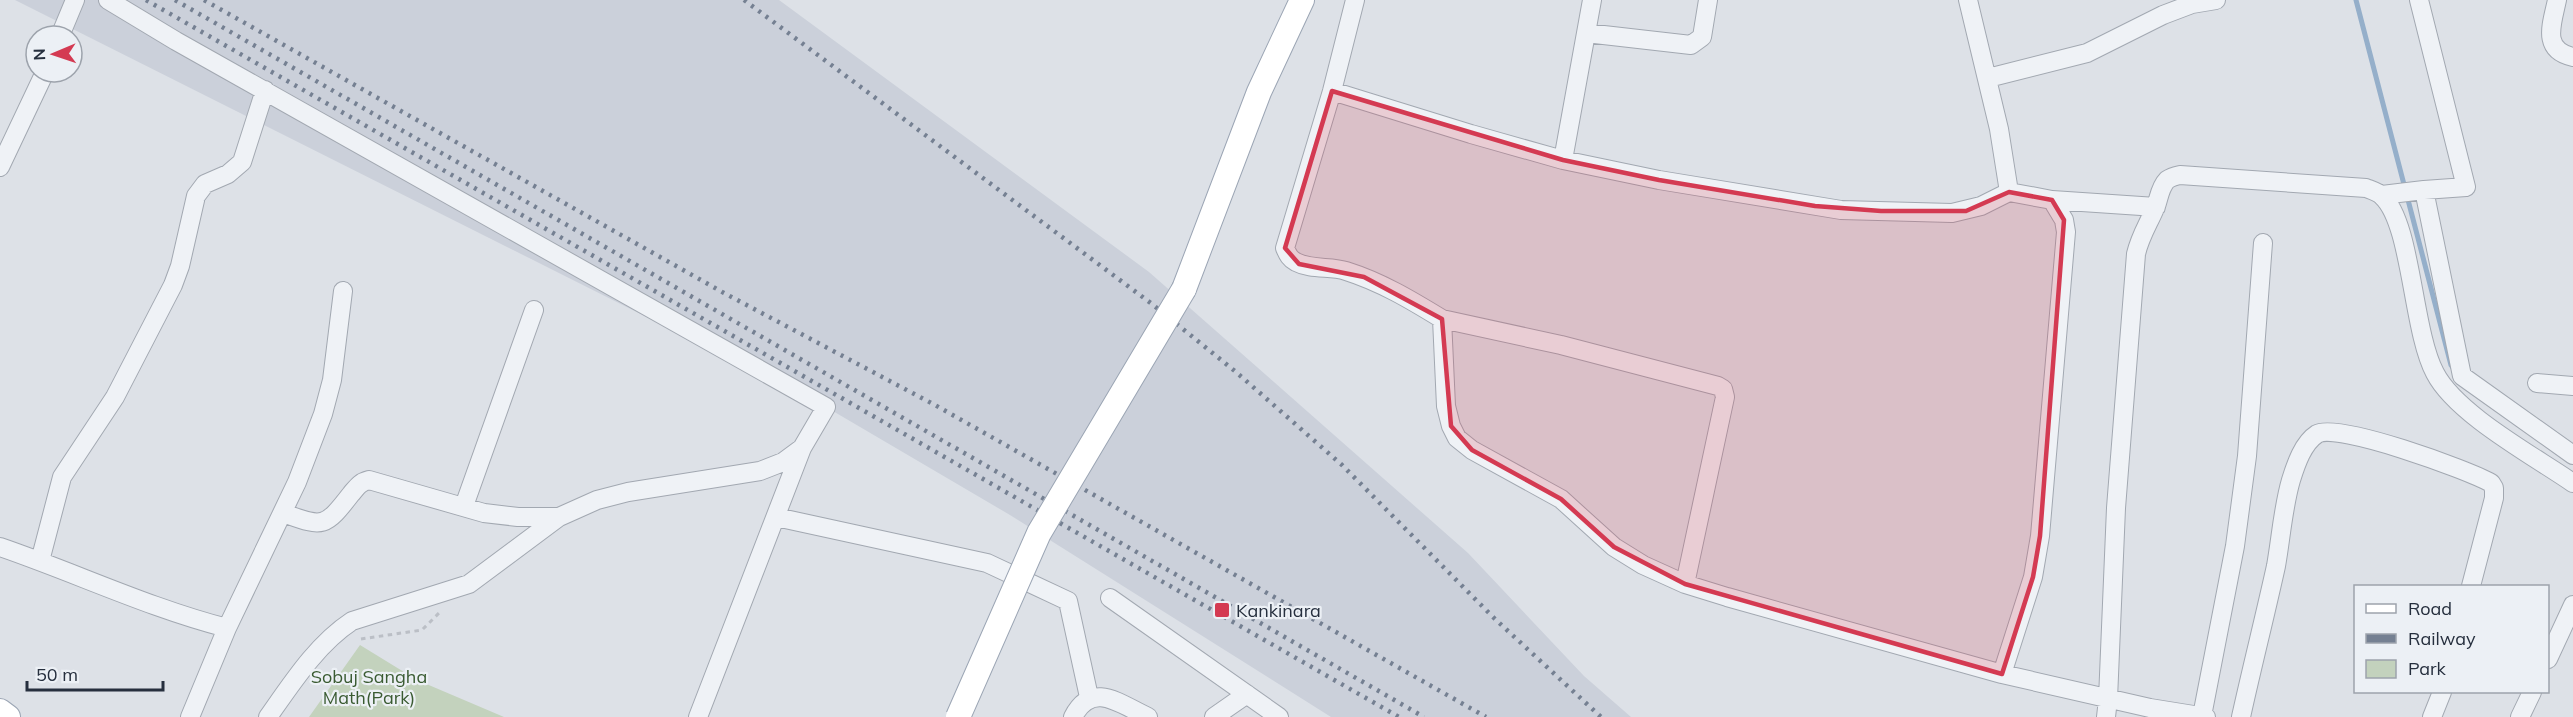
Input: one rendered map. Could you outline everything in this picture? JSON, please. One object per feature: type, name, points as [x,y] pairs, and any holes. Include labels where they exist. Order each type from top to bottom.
[{"type":"main road","points":[[958,717],[1039,533],[1184,289],[1259,92],[1302,0]]},
{"type":"main road","points":[[0,711],[8,717]]},
{"type":"street","points":[[65,24],[75,0]]},
{"type":"street","points":[[108,0],[826,407],[802,448],[698,717]]},
{"type":"street","points":[[1355,0],[1332,91],[1288,234],[1285,248],[1289,258],[1299,264],[1344,270],[1364,277],[1395,290],[1442,319],[1561,345],[1723,389],[1725,398],[1685,584]]},
{"type":"street","points":[[1563,160],[1592,0]]},
{"type":"street","points":[[1586,33],[1690,45],[1698,42],[1702,37],[1708,0]]},
{"type":"street","points":[[1968,0],[1999,129],[2009,192]]},
{"type":"street","points":[[1988,78],[2087,53],[2163,15],[2192,4],[2216,0]]},
{"type":"street","points":[[2107,708],[2116,507],[2136,254],[2144,228],[2156,207],[2165,182],[2171,177],[2180,175],[2366,188],[2382,195],[2466,187],[2419,0]]},
{"type":"street","points":[[2557,0],[2551,40],[2555,49],[2563,55],[2573,57]]},
{"type":"street","points":[[0,167],[39,84]]},
{"type":"street","points":[[40,561],[62,477],[115,397],[172,285],[180,266],[196,196],[205,184],[228,174],[242,162],[265,90]]},
{"type":"street","points":[[1332,91],[1563,160],[1659,180],[1841,210],[1952,213],[1981,206],[2009,192],[2052,200],[2156,207]]},
{"type":"street","points":[[2424,190],[2462,376],[2573,455]]},
{"type":"street","points":[[2382,195],[2397,217],[2424,351],[2435,375],[2449,394],[2468,412],[2573,483]]},
{"type":"street","points":[[2002,674],[2033,577],[2044,504],[2066,232],[2064,220],[2052,200]]},
{"type":"street","points":[[1442,319],[1446,406],[1457,438],[1472,450],[1561,500],[1614,547],[1643,565],[1685,584],[1798,619],[2002,674],[2107,708],[2204,717],[2235,546],[2247,456],[2263,243]]},
{"type":"street","points":[[190,717],[227,628],[297,482],[329,397],[343,291]]},
{"type":"street","points":[[464,506],[534,310]]},
{"type":"street","points":[[2537,383],[2573,386]]},
{"type":"street","points":[[2241,717],[2276,566],[2290,482],[2299,458],[2310,439],[2320,432],[2346,434],[2427,456],[2491,483],[2494,498],[2471,585]]},
{"type":"street","points":[[268,717],[338,630],[365,615],[469,584],[559,517],[597,500],[628,492],[760,471],[783,462],[802,448]]},
{"type":"street","points":[[283,513],[308,522],[326,522],[333,517],[362,482],[369,480],[501,516],[559,517]]},
{"type":"street","points":[[776,517],[987,563],[1068,601],[1089,697]]},
{"type":"street","points":[[0,547],[147,604],[227,628]]},
{"type":"street","points":[[1110,598],[1279,717]]},
{"type":"street","points":[[2549,655],[2573,605]]},
{"type":"street","points":[[2432,717],[2442,693]]},
{"type":"street","points":[[2520,717],[2532,693]]},
{"type":"street","points":[[1214,717],[1247,694]]},
{"type":"street","points":[[1073,717],[1080,704],[1089,697],[1104,697],[1148,717]]},
{"type":"highlighted area","points":[[1332,91],[1563,160],[1659,180],[1815,206],[1881,211],[1966,211],[2009,192],[2052,200],[2064,220],[2040,536],[2033,577],[2002,674],[1685,584],[1614,547],[1561,499],[1472,450],[1451,426],[1442,319],[1364,277],[1299,264],[1285,248]]},
{"type":"shaded area","points":[[15,0],[779,0],[1149,272],[1468,553],[1584,676],[1631,717],[1331,717],[1010,515],[826,407],[84,35],[84,24],[63,24]]},
{"type":"green space","name":"Sobuj Sangha Math(Park)","points":[[360,645],[417,680],[504,717],[309,717]]},
{"type":"waterway","points":[[2356,0],[2451,365],[2454,369]]},
{"type":"railway","points":[[146,0],[1399,717]]},
{"type":"railway","points":[[175,0],[1424,717]]},
{"type":"railway","points":[[204,0],[724,293],[935,405],[1486,717]]},
{"type":"railway","points":[[744,0],[1152,304],[1236,372],[1342,465],[1495,619],[1601,717]]},
{"type":"place","name":"Kankinara","points":[[1222,610]]}]
